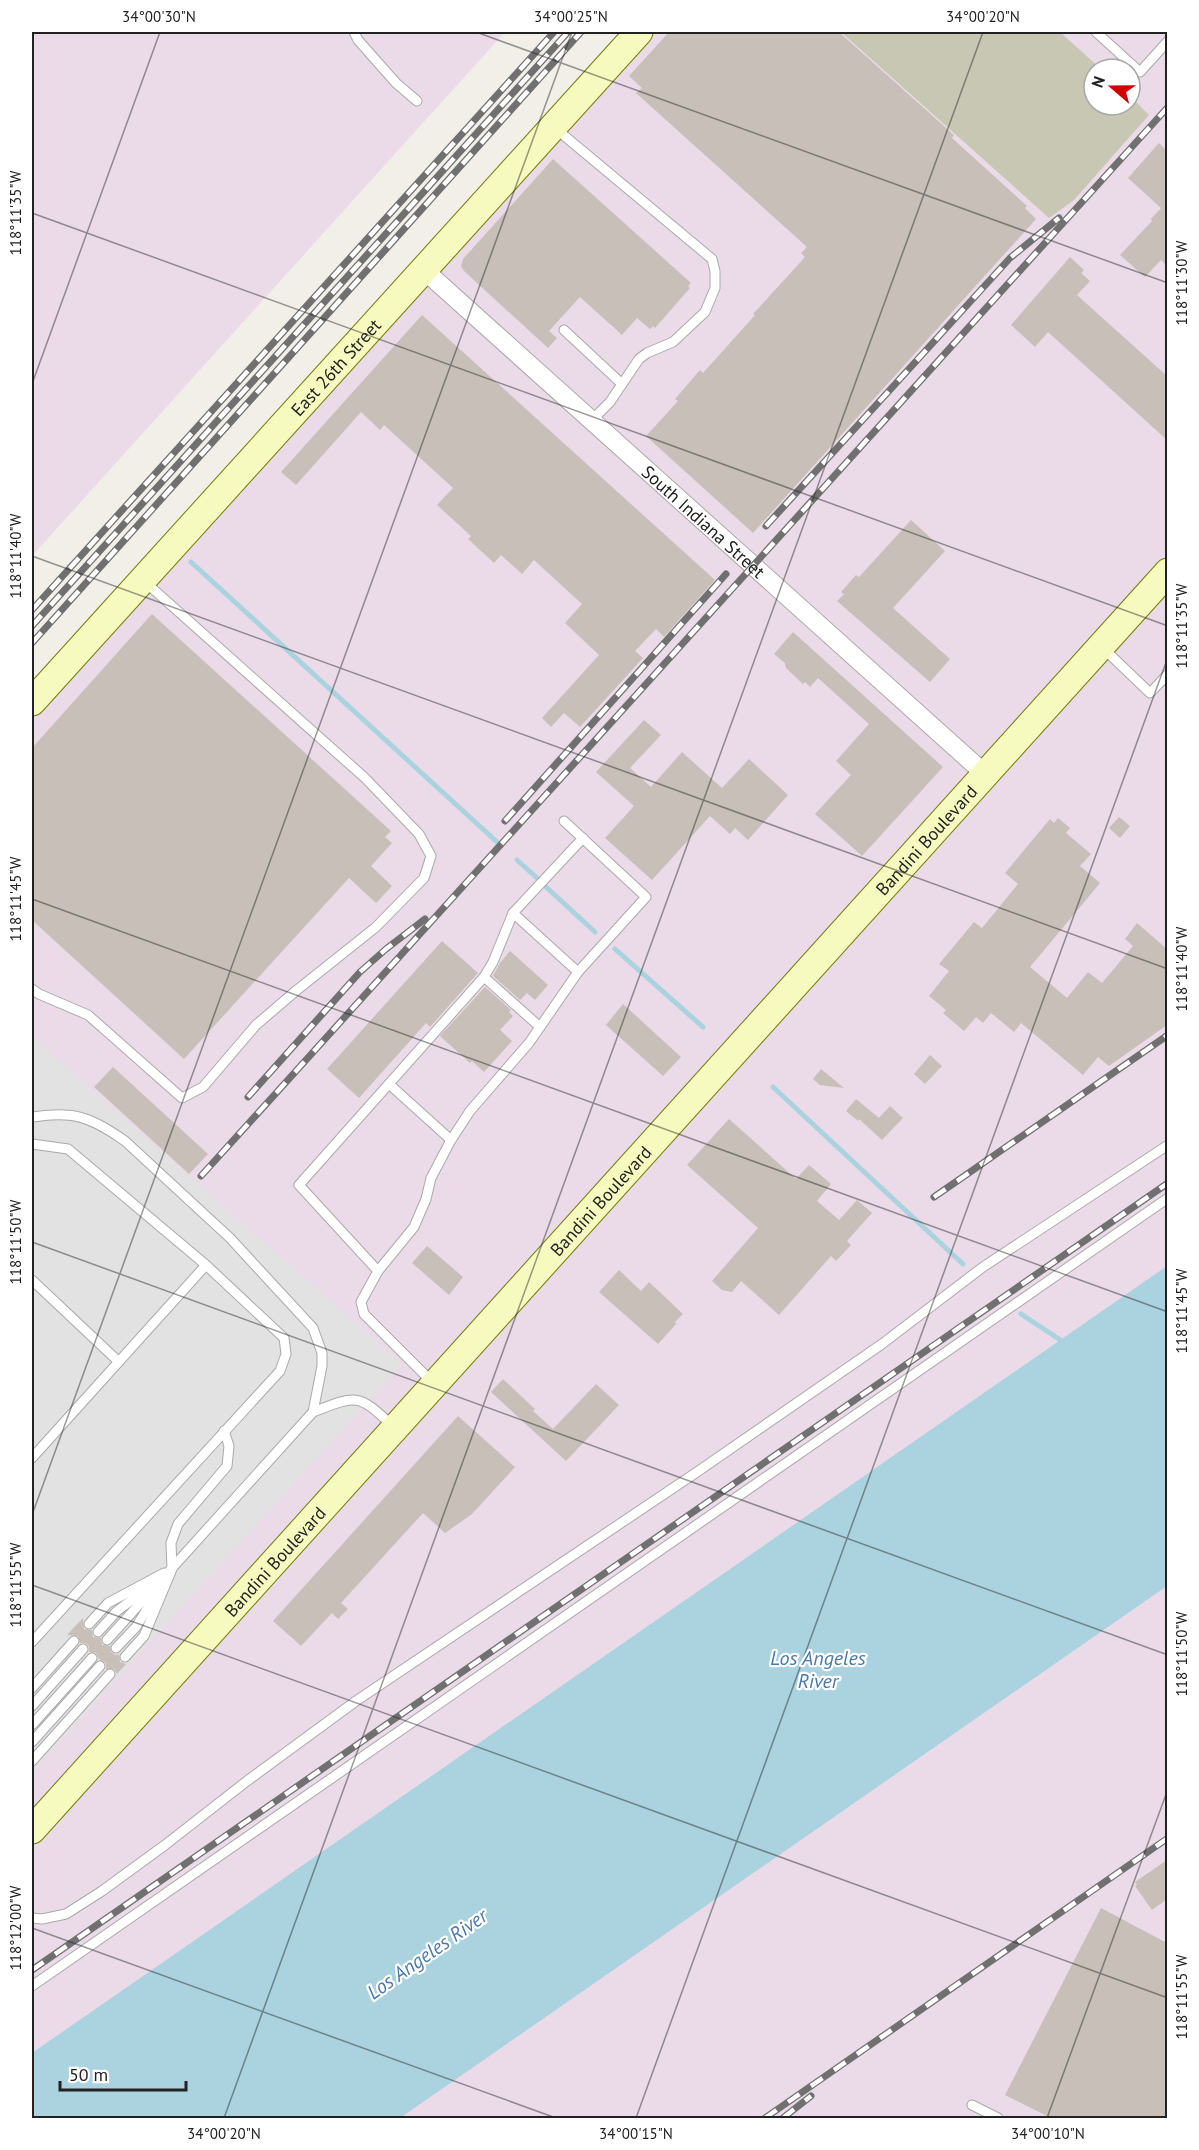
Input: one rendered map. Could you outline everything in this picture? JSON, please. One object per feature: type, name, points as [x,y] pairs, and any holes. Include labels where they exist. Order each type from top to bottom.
[{"type":"main road","name":"East 26th Street","points":[[32,702],[639,32]]},
{"type":"main road","name":"Bandini Boulevard","points":[[32,1830],[1167,572]]},
{"type":"street","name":"South Indiana Street","points":[[424,270],[986,774]]},
{"type":"lane","points":[[354,32],[358,40],[396,83],[417,101]]},
{"type":"lane","points":[[1096,32],[1140,72],[1167,41]]},
{"type":"lane","points":[[553,126],[712,259],[715,271],[715,288],[705,312],[673,342],[639,359],[610,402],[592,420]]},
{"type":"lane","points":[[564,330],[622,384]]},
{"type":"lane","points":[[32,989],[88,1015],[182,1098],[204,1087],[256,1025],[376,927],[424,878],[430,856],[419,834],[365,778],[142,580]]},
{"type":"lane","points":[[1101,646],[1150,693],[1167,674]]},
{"type":"lane","points":[[434,1384],[364,1314],[361,1302],[378,1271],[414,1227],[426,1199],[431,1178],[451,1140],[470,1111],[508,1069],[578,972],[646,897],[564,821]]},
{"type":"lane","points":[[378,1271],[299,1185],[484,977],[494,962],[513,913],[582,838]]},
{"type":"lane","points":[[513,913],[578,972]]},
{"type":"lane","points":[[484,977],[540,1027]]},
{"type":"lane","points":[[389,1084],[451,1140]]},
{"type":"lane","points":[[32,1117],[68,1115],[85,1119],[112,1132],[125,1141],[238,1246],[313,1328],[322,1353],[322,1366],[313,1412]]},
{"type":"lane","points":[[32,1144],[68,1149],[206,1265],[284,1338],[286,1354],[280,1371],[32,1642]]},
{"type":"lane","points":[[32,1917],[42,1919],[66,1914],[102,1891],[246,1781],[356,1701],[697,1472],[882,1344],[983,1267],[1167,1145]]},
{"type":"lane","points":[[32,1986],[1167,1198]]},
{"type":"lane","points":[[32,1455],[206,1265]]},
{"type":"lane","points":[[32,1280],[119,1362]]},
{"type":"lane","points":[[107,1640],[313,1412],[340,1402],[360,1400],[367,1402],[395,1428]]},
{"type":"lane","points":[[125,1657],[144,1636],[172,1569],[171,1543],[178,1524],[226,1466],[229,1446],[224,1431]]},
{"type":"lane","points":[[89,1624],[108,1603],[172,1569]]},
{"type":"lane","points":[[98,1632],[117,1611],[172,1569]]},
{"type":"lane","points":[[116,1648],[135,1627],[172,1569]]},
{"type":"lane","points":[[32,1688],[74,1641]]},
{"type":"lane","points":[[32,1706],[82,1649]]},
{"type":"lane","points":[[32,1725],[92,1658]]},
{"type":"lane","points":[[32,1743],[100,1666]]},
{"type":"lane","points":[[32,1761],[110,1674]]},
{"type":"lane","points":[[972,2105],[998,2118]]},
{"type":"shaded area","points":[[32,32],[505,32],[32,556]]},
{"type":"shaded area","points":[[639,32],[1167,32],[1167,2118],[32,2118],[32,710]]},
{"type":"shaded area","points":[[841,32],[1060,32],[1088,57],[1082,57],[1082,117],[1142,117],[1142,108],[1149,115],[1074,200],[1049,218]]},
{"type":"shaded area","points":[[32,1037],[402,1364],[32,1772]]},
{"type":"water","name":"Los Angeles River","points":[[1167,1266],[1167,1586],[400,2118],[32,2118],[32,2053]]},
{"type":"building","points":[[669,32],[839,32],[954,135],[952,138],[1027,206],[1025,208],[1036,219],[753,533],[646,436],[678,401],[675,399],[700,370],[703,373],[805,257],[801,253],[807,247],[636,93],[642,88],[629,76]]},
{"type":"building","points":[[1159,143],[1167,151],[1167,266],[1161,260],[1145,277],[1120,255],[1161,208],[1128,178]]},
{"type":"building","points":[[553,159],[691,283],[688,286],[690,288],[655,328],[653,326],[650,329],[637,318],[622,335],[580,297],[549,331],[557,338],[548,348],[464,271],[461,266],[463,259]]},
{"type":"building","points":[[1070,257],[1084,270],[1081,273],[1090,281],[1077,295],[1167,376],[1167,440],[1048,332],[1035,347],[1011,325]]},
{"type":"building","points":[[422,315],[715,580],[664,637],[656,629],[635,651],[643,658],[580,727],[564,713],[551,727],[542,718],[599,655],[565,623],[582,604],[534,560],[522,574],[501,555],[494,563],[468,539],[471,536],[437,505],[453,488],[384,425],[380,430],[361,412],[296,485],[281,472]]},
{"type":"building","points":[[911,520],[945,551],[893,608],[950,659],[930,682],[837,601],[844,594],[841,592],[856,575],[859,577]]},
{"type":"building","points":[[152,614],[391,831],[385,837],[392,843],[371,866],[392,886],[376,903],[349,878],[184,1059],[32,920],[32,748]]},
{"type":"building","points":[[793,632],[943,767],[862,856],[815,814],[851,775],[836,761],[869,724],[818,678],[810,687],[805,682],[803,684],[774,654]]},
{"type":"building","points":[[644,720],[661,735],[630,768],[651,787],[682,752],[722,788],[749,759],[788,795],[748,840],[735,828],[730,834],[710,816],[652,880],[605,838],[634,806],[596,772]]},
{"type":"building","points":[[1119,817],[1130,826],[1120,838],[1109,828]]},
{"type":"building","points":[[1058,818],[1070,828],[1066,833],[1091,854],[1080,866],[1100,883],[1030,967],[1067,998],[1088,972],[1102,983],[1133,946],[1125,939],[1137,923],[1167,949],[1167,1025],[1109,1066],[1098,1057],[1083,1075],[1021,1023],[1014,1032],[991,1013],[983,1023],[976,1017],[964,1031],[943,1013],[946,1010],[929,996],[949,971],[939,964],[974,922],[982,928],[1018,884],[1005,873],[1050,819],[1054,823]]},
{"type":"building","points":[[442,941],[478,973],[430,1027],[426,1023],[359,1098],[327,1069]]},
{"type":"building","points":[[510,951],[548,985],[535,1000],[527,993],[520,1000],[493,976]]},
{"type":"building","points":[[485,987],[511,1010],[509,1012],[513,1016],[500,1030],[512,1041],[484,1072],[472,1061],[470,1063],[440,1036]]},
{"type":"building","points":[[623,1004],[681,1057],[663,1076],[606,1025]]},
{"type":"building","points":[[930,1055],[942,1066],[925,1084],[914,1074]]},
{"type":"building","points":[[113,1067],[208,1154],[189,1174],[94,1087]]},
{"type":"building","points":[[821,1069],[844,1088],[820,1085],[813,1079]]},
{"type":"building","points":[[856,1099],[879,1118],[890,1106],[903,1118],[882,1140],[859,1119],[858,1121],[846,1111]]},
{"type":"building","points":[[729,1119],[796,1179],[809,1165],[831,1184],[817,1201],[839,1220],[857,1200],[872,1213],[847,1241],[851,1245],[836,1261],[831,1256],[779,1315],[741,1281],[732,1292],[722,1290],[712,1281],[758,1228],[687,1165]]},
{"type":"building","points":[[427,1246],[463,1277],[449,1295],[412,1263]]},
{"type":"building","points":[[619,1270],[641,1291],[649,1282],[683,1314],[658,1344],[599,1292]]},
{"type":"building","points":[[503,1379],[553,1429],[596,1384],[619,1405],[566,1461],[491,1392]]},
{"type":"building","points":[[458,1416],[515,1467],[472,1514],[445,1533],[423,1513],[341,1603],[348,1609],[338,1619],[332,1613],[301,1646],[273,1621]]},
{"type":"building","points":[[83,1618],[84,1629],[92,1630],[93,1637],[101,1638],[102,1645],[110,1646],[111,1652],[115,1655],[119,1654],[120,1662],[126,1664],[117,1674],[114,1669],[106,1669],[106,1663],[99,1659],[96,1653],[89,1652],[89,1646],[80,1643],[78,1636],[67,1635]]},
{"type":"building","points":[[1167,1860],[1167,1899],[1152,1910],[1135,1886],[1137,1885],[1135,1882]]},
{"type":"building","points":[[1101,1908],[1167,1943],[1167,2118],[1051,2118],[1005,2095]]},
{"type":"waterway","points":[[191,562],[497,842]]},
{"type":"waterway","points":[[517,860],[537,878]]},
{"type":"waterway","points":[[545,886],[595,932]]},
{"type":"waterway","points":[[615,949],[703,1027]]},
{"type":"waterway","points":[[773,1087],[963,1264]]},
{"type":"waterway","points":[[1021,1314],[1065,1343]]},
{"type":"railway","points":[[32,610],[554,32]]},
{"type":"railway","points":[[32,626],[568,32]]},
{"type":"railway","points":[[32,643],[581,32]]},
{"type":"railway","points":[[201,1176],[1168,107]]},
{"type":"railway","points":[[766,526],[1010,258],[1059,218]]},
{"type":"railway","points":[[505,821],[726,574]]},
{"type":"railway","points":[[248,1097],[360,972],[425,919]]},
{"type":"railway","points":[[934,1197],[1168,1035]]},
{"type":"railway","points":[[32,1970],[1168,1183]]},
{"type":"railway","points":[[765,2118],[1168,1838]]},
{"type":"railway","points":[[783,2118],[811,2096]]}]
